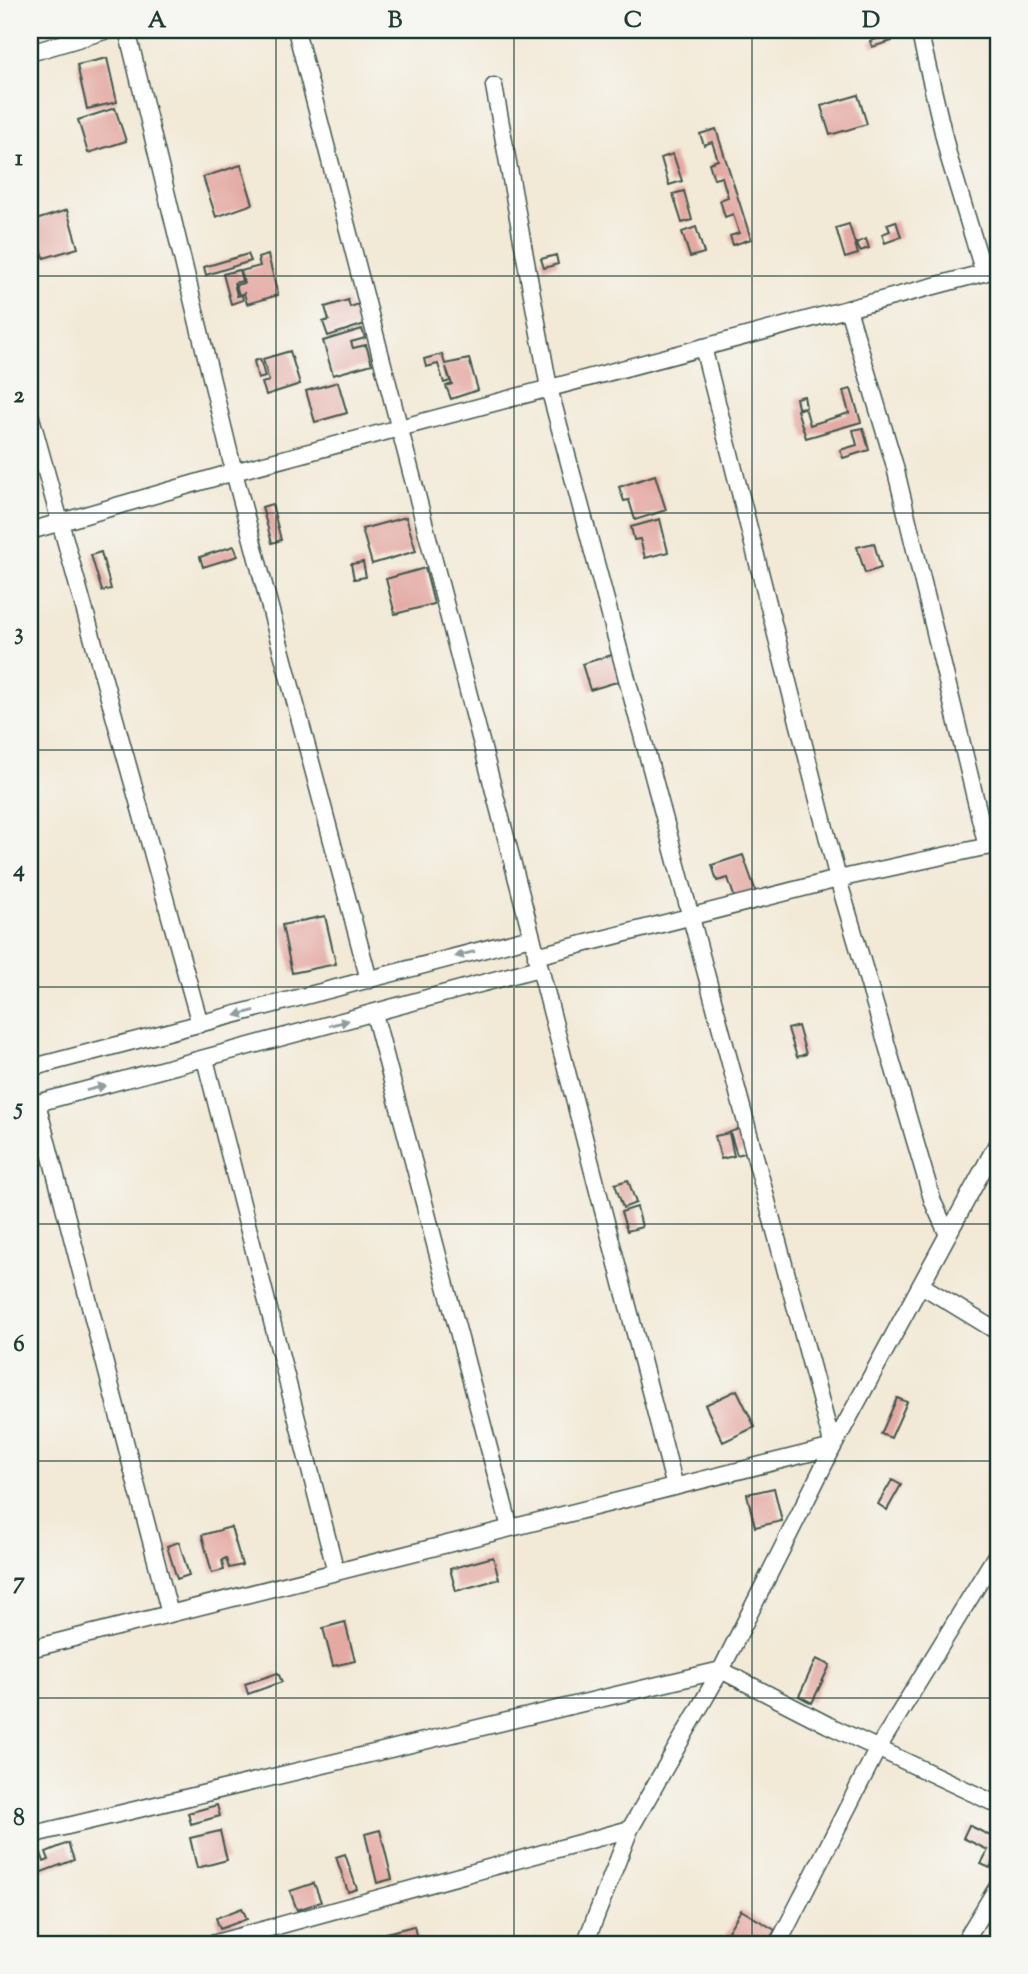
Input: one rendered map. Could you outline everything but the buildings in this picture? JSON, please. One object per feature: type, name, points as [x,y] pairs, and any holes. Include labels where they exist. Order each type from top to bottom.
[{"type":"street","points":[[30,53],[107,30]]},
{"type":"street","points":[[127,30],[234,472],[369,980]]},
{"type":"street","points":[[296,30],[675,1487]]},
{"type":"street","points":[[919,30],[948,158],[998,286]]},
{"type":"street","points":[[494,86],[549,388],[834,1447]]},
{"type":"street","points":[[30,531],[234,472],[992,271]]},
{"type":"street","points":[[170,1614],[33,1104],[373,1013],[692,918],[838,879],[993,846],[894,463],[848,309]]},
{"type":"street","points":[[703,347],[838,879],[933,1202],[948,1235]]},
{"type":"street","points":[[30,414],[200,1024]]},
{"type":"street","points":[[30,1068],[531,937]]},
{"type":"street","points":[[373,1013],[510,1528]]},
{"type":"street","points":[[205,1059],[337,1572]]},
{"type":"street","points":[[585,1944],[630,1829],[721,1670],[834,1447],[998,1142]]},
{"type":"street","points":[[921,1285],[998,1332]]},
{"type":"street","points":[[30,1649],[834,1447]]},
{"type":"street","points":[[778,1944],[877,1748],[998,1552]]},
{"type":"street","points":[[30,1835],[721,1670],[998,1805]]},
{"type":"street","points":[[212,1944],[630,1829]]},
{"type":"street","points":[[963,1944],[998,1886]]}]
